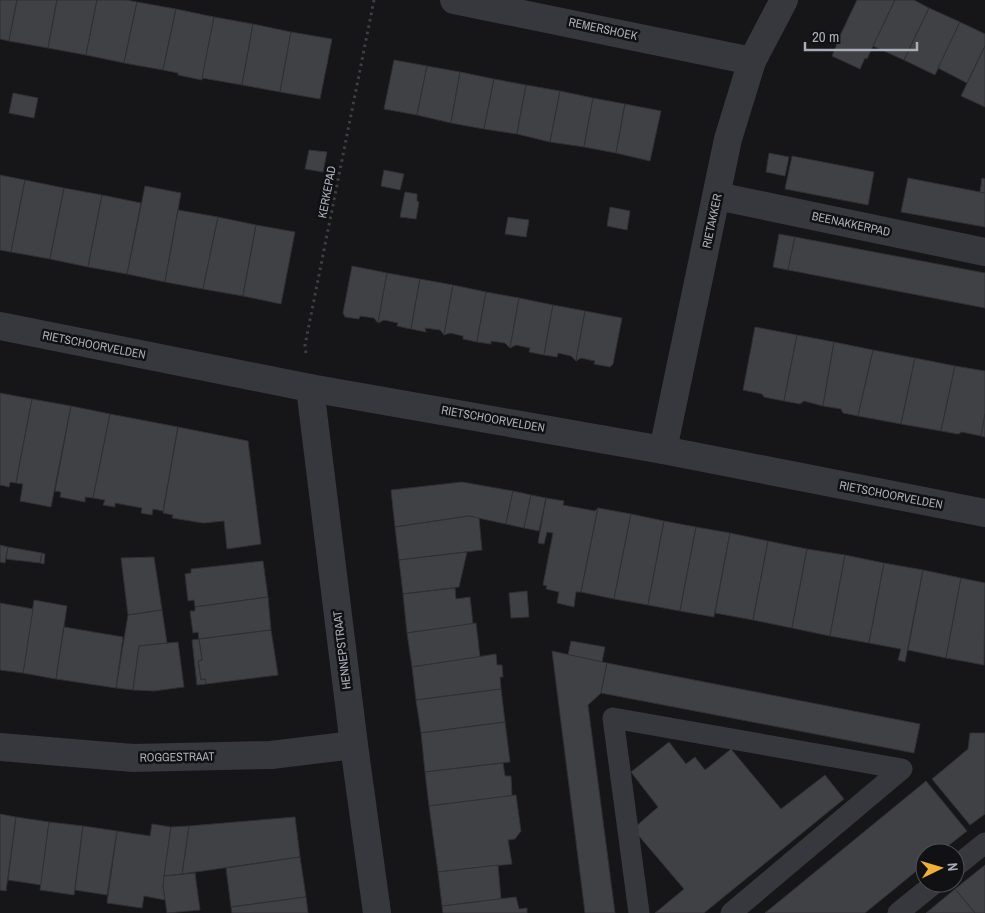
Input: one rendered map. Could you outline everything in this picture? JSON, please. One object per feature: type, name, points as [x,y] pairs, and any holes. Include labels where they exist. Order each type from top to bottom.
[{"type":"street","name":"REMERSHOEK","points":[[454,0],[752,60]]},
{"type":"street","name":"RIETAKKER","points":[[663,450],[728,139],[752,60],[784,0]]},
{"type":"street","name":"BEENAKKERPAD","points":[[717,196],[985,252]]},
{"type":"street","name":"RIETSCHOORVELDEN","points":[[0,326],[310,388],[663,450],[985,513]]},
{"type":"street","name":"HENNEPSTRAAT","points":[[310,388],[354,745],[377,913]]},
{"type":"street","name":"ROGGESTRAAT","points":[[0,747],[133,758],[271,755],[354,745]]},
{"type":"lane","points":[[639,913],[614,718],[902,769],[731,913]]},
{"type":"lane","points":[[965,859],[985,843]]},
{"type":"lane","points":[[898,913],[923,893]]},
{"type":"path","name":"KERKEPAD","points":[[310,388],[305,345],[374,0]]},
{"type":"building","points":[[0,0],[17,0],[9,41],[0,39]]},
{"type":"building","points":[[17,0],[57,0],[48,48],[9,41]]},
{"type":"building","points":[[57,0],[97,0],[86,55],[48,48]]},
{"type":"building","points":[[97,0],[137,2],[124,63],[86,55]]},
{"type":"building","points":[[857,0],[895,0],[867,59],[865,58],[860,69],[832,56]]},
{"type":"building","points":[[895,0],[914,0],[929,8],[904,60],[873,46]]},
{"type":"building","points":[[137,2],[176,9],[163,70],[124,63]]},
{"type":"building","points":[[929,8],[960,22],[935,75],[904,60]]},
{"type":"building","points":[[176,9],[214,17],[202,80],[163,70]]},
{"type":"building","points":[[214,17],[253,24],[242,85],[202,78]]},
{"type":"building","points":[[960,22],[985,34],[985,46],[967,83],[938,68]]},
{"type":"building","points":[[253,24],[291,32],[280,92],[242,85]]},
{"type":"building","points":[[291,32],[332,39],[320,99],[280,92]]},
{"type":"building","points":[[985,46],[985,107],[961,96]]},
{"type":"building","points":[[394,60],[427,66],[417,115],[384,109]]},
{"type":"building","points":[[427,66],[460,72],[451,123],[417,115]]},
{"type":"building","points":[[460,72],[494,79],[484,129],[451,123]]},
{"type":"building","points":[[494,79],[526,85],[517,134],[484,129]]},
{"type":"building","points":[[526,85],[560,91],[550,142],[517,134]]},
{"type":"building","points":[[560,91],[593,98],[584,147],[550,142]]},
{"type":"building","points":[[13,93],[38,98],[34,118],[9,113]]},
{"type":"building","points":[[593,98],[625,104],[616,153],[584,147]]},
{"type":"building","points":[[625,104],[661,111],[650,161],[616,153]]},
{"type":"building","points":[[309,150],[327,152],[323,172],[305,169]]},
{"type":"building","points":[[769,153],[789,157],[785,176],[766,172]]},
{"type":"building","points":[[792,156],[874,172],[868,205],[785,189]]},
{"type":"building","points":[[384,170],[404,174],[400,190],[381,186]]},
{"type":"building","points":[[0,175],[25,180],[11,252],[0,250]]},
{"type":"building","points":[[908,178],[985,193],[985,227],[901,212]]},
{"type":"building","points":[[982,178],[985,179],[985,193],[980,192]]},
{"type":"building","points":[[25,180],[64,188],[50,259],[11,252]]},
{"type":"building","points":[[145,186],[181,193],[165,282],[127,274]]},
{"type":"building","points":[[64,188],[102,195],[88,267],[50,259]]},
{"type":"building","points":[[405,192],[417,194],[417,201],[419,202],[416,219],[400,217]]},
{"type":"building","points":[[102,195],[141,203],[127,274],[88,267]]},
{"type":"building","points":[[610,207],[630,211],[627,230],[607,226]]},
{"type":"building","points":[[178,210],[218,217],[203,289],[165,282]]},
{"type":"building","points":[[218,217],[256,225],[243,296],[203,289]]},
{"type":"building","points":[[508,217],[529,220],[526,237],[505,234]]},
{"type":"building","points":[[256,225],[295,232],[281,304],[243,296]]},
{"type":"building","points":[[779,234],[795,237],[788,270],[773,267]]},
{"type":"building","points":[[795,237],[985,273],[985,308],[788,270]]},
{"type":"building","points":[[352,266],[387,273],[378,323],[374,318],[360,316],[359,319],[345,317],[343,313]]},
{"type":"building","points":[[387,273],[420,279],[411,329],[397,326],[398,323],[384,320],[378,323]]},
{"type":"building","points":[[420,279],[453,285],[444,335],[440,330],[425,328],[426,332],[411,329]]},
{"type":"building","points":[[453,285],[486,292],[477,342],[463,339],[463,336],[450,333],[444,335]]},
{"type":"building","points":[[486,292],[519,298],[510,348],[505,343],[477,342]]},
{"type":"building","points":[[519,298],[553,305],[544,355],[529,352],[530,348],[516,345],[510,348]]},
{"type":"building","points":[[553,305],[585,311],[576,361],[571,356],[558,353],[557,357],[544,355]]},
{"type":"building","points":[[585,311],[622,318],[613,364],[610,367],[594,364],[595,361],[581,358],[576,361]]},
{"type":"building","points":[[755,327],[797,335],[784,401],[743,390]]},
{"type":"building","points":[[797,335],[834,342],[823,406],[804,401],[800,404],[784,401]]},
{"type":"building","points":[[834,342],[873,350],[858,416],[843,413],[841,409],[823,406]]},
{"type":"building","points":[[873,350],[915,358],[901,424],[858,416]]},
{"type":"building","points":[[915,358],[955,366],[941,431],[901,424]]},
{"type":"building","points":[[955,366],[985,371],[985,414],[981,436],[962,432],[958,434],[941,431]]},
{"type":"building","points":[[0,393],[32,399],[16,483],[10,482],[9,487],[0,485]]},
{"type":"building","points":[[32,399],[71,406],[51,507],[20,501],[23,484],[16,483]]},
{"type":"building","points":[[71,406],[110,414],[93,498],[85,497],[85,502],[60,497],[61,492],[55,491]]},
{"type":"building","points":[[110,414],[178,427],[163,511],[153,509],[152,515],[141,513],[142,508],[115,503],[115,507],[103,505],[105,500],[93,498]]},
{"type":"building","points":[[985,414],[985,437],[981,436]]},
{"type":"building","points":[[178,427],[248,441],[261,544],[227,549],[224,521],[203,523],[172,518],[173,515],[163,513]]},
{"type":"building","points":[[462,482],[513,491],[506,524],[469,516],[395,527],[391,490]]},
{"type":"building","points":[[513,491],[531,495],[524,528],[506,524]]},
{"type":"building","points":[[531,495],[546,498],[539,531],[524,528]]},
{"type":"building","points":[[546,498],[564,501],[563,505],[595,511],[598,508],[581,592],[576,592],[574,607],[557,603],[559,592],[546,589],[547,586],[543,585],[553,533],[547,532],[544,544],[538,543]]},
{"type":"building","points":[[598,508],[631,514],[614,599],[581,592]]},
{"type":"building","points":[[631,514],[664,521],[648,605],[614,599]]},
{"type":"building","points":[[469,516],[479,518],[482,550],[399,560],[395,527]]},
{"type":"building","points":[[664,521],[696,527],[680,611],[648,605]]},
{"type":"building","points":[[696,527],[730,533],[714,617],[680,611]]},
{"type":"building","points":[[730,533],[768,541],[753,620],[715,613]]},
{"type":"building","points":[[768,541],[807,549],[792,628],[753,620]]},
{"type":"building","points":[[0,545],[8,547],[5,563],[0,562]]},
{"type":"building","points":[[8,547],[42,553],[40,563],[6,559]]},
{"type":"building","points":[[807,549],[845,555],[830,636],[792,628]]},
{"type":"building","points":[[467,552],[459,587],[403,594],[399,560]]},
{"type":"building","points":[[42,553],[45,554],[44,564],[40,563]]},
{"type":"building","points":[[845,555],[884,563],[869,643],[830,636]]},
{"type":"building","points":[[154,557],[162,610],[128,615],[121,558]]},
{"type":"building","points":[[263,561],[268,597],[195,607],[194,600],[188,601],[185,574],[191,573],[191,569]]},
{"type":"building","points":[[884,563],[923,570],[905,662],[898,660],[901,649],[869,643]]},
{"type":"building","points":[[923,570],[961,578],[946,658],[908,650]]},
{"type":"building","points":[[961,578],[985,583],[984,665],[946,658]]},
{"type":"building","points":[[455,588],[456,599],[470,597],[473,624],[407,633],[403,594]]},
{"type":"building","points":[[527,591],[529,617],[511,618],[509,593]]},
{"type":"building","points":[[268,597],[271,630],[199,639],[198,632],[193,633],[190,611],[195,611],[195,607]]},
{"type":"building","points":[[34,600],[67,606],[56,679],[23,673]]},
{"type":"building","points":[[0,603],[33,609],[23,673],[0,670]]},
{"type":"building","points":[[162,610],[167,643],[139,646],[133,690],[116,688],[128,615]]},
{"type":"building","points":[[476,623],[480,657],[412,667],[407,633]]},
{"type":"building","points":[[64,627],[123,637],[116,688],[56,679]]},
{"type":"building","points":[[271,630],[278,675],[206,684],[205,679],[201,680],[198,661],[202,660],[199,639]]},
{"type":"building","points":[[199,639],[202,660],[198,661],[201,680],[205,679],[206,684],[197,685],[192,640]]},
{"type":"building","points":[[571,641],[605,647],[602,662],[568,655]]},
{"type":"building","points":[[178,642],[184,687],[154,691],[133,690],[139,646]]},
{"type":"building","points":[[552,651],[607,663],[601,693],[588,705],[615,913],[585,913]]},
{"type":"building","points":[[496,654],[497,665],[502,665],[501,689],[416,700],[412,667]]},
{"type":"building","points":[[607,663],[920,724],[914,753],[601,693]]},
{"type":"building","points":[[501,689],[505,722],[421,733],[416,700]]},
{"type":"building","points":[[505,722],[510,762],[425,772],[421,733]]},
{"type":"building","points":[[970,733],[985,733],[985,814],[970,825],[932,779],[968,749]]},
{"type":"building","points":[[669,742],[686,764],[695,757],[705,770],[731,749],[781,809],[825,775],[844,799],[704,913],[655,913],[684,889],[633,829],[658,807],[631,772]]},
{"type":"building","points":[[503,763],[505,776],[511,776],[512,796],[429,806],[425,772]]},
{"type":"building","points":[[926,781],[967,831],[952,843],[915,843],[915,872],[865,913],[765,913]]},
{"type":"building","points":[[516,795],[521,831],[515,839],[508,840],[512,864],[438,872],[429,806]]},
{"type":"building","points":[[0,814],[16,817],[6,891],[0,890]]},
{"type":"building","points":[[16,817],[49,822],[41,885],[8,880]]},
{"type":"building","points":[[295,817],[300,857],[182,874],[189,826]]},
{"type":"building","points":[[49,822],[83,826],[74,895],[40,890]]},
{"type":"building","points":[[152,824],[171,827],[163,886],[165,900],[144,896],[142,908],[107,903],[117,831],[150,836]]},
{"type":"building","points":[[83,826],[117,831],[107,895],[75,890]]},
{"type":"building","points":[[189,826],[182,874],[164,876],[171,827]]},
{"type":"building","points":[[300,857],[306,897],[231,907],[226,868]]},
{"type":"building","points":[[498,865],[501,899],[442,906],[438,872]]},
{"type":"building","points":[[985,865],[985,913],[975,913],[958,893],[965,893],[965,881]]},
{"type":"building","points":[[195,873],[200,910],[167,913],[163,886],[164,876]]},
{"type":"building","points":[[950,893],[958,893],[975,913],[926,913]]},
{"type":"building","points":[[306,897],[308,913],[232,913],[231,907]]},
{"type":"building","points":[[516,897],[519,909],[527,908],[527,913],[443,913],[442,906]]}]
